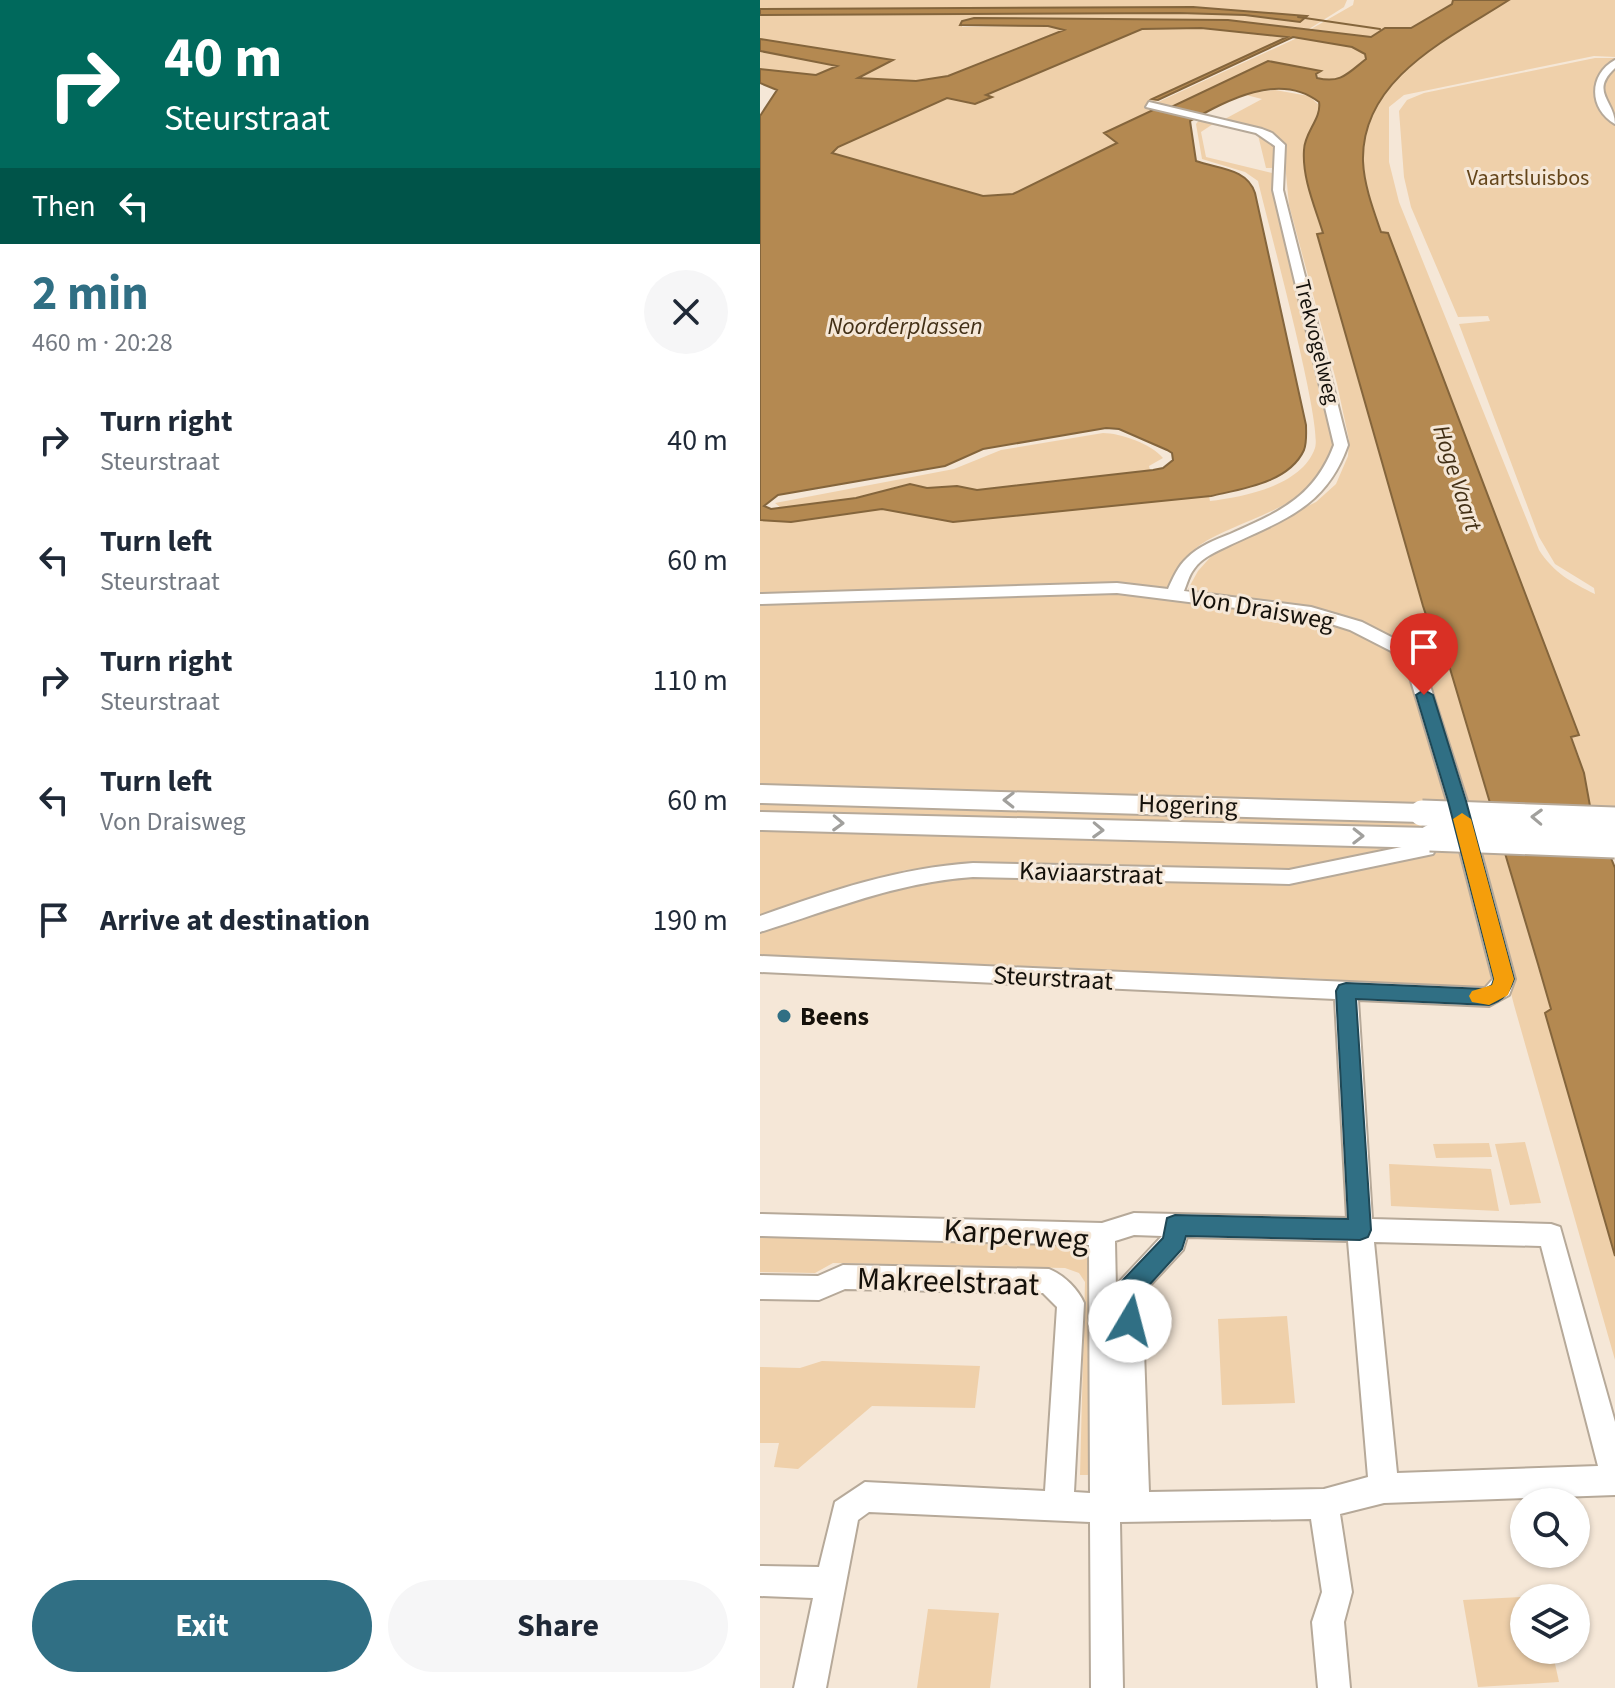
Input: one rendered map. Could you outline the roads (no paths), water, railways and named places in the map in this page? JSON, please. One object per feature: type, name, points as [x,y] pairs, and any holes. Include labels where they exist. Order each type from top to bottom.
[{"type":"highway","name":"Hogering","points":[[760,794],[1615,845]]},
{"type":"highway","name":"Hogering","points":[[760,821],[1426,833],[1615,820]]},
{"type":"street","points":[[1615,63],[1604,72],[1598,83],[1597,95],[1605,111],[1615,121]]},
{"type":"street","name":"Trekvogelweg","points":[[1149,105],[1269,135],[1280,145],[1278,190],[1341,445],[1327,480],[1311,497],[1288,513],[1208,550],[1189,565],[1174,594]]},
{"type":"street","name":"Von Draisweg","points":[[760,599],[1117,588],[1311,612],[1356,626],[1397,647],[1416,670],[1433,719],[1504,979],[1501,989]]},
{"type":"street","name":"Kaviaarstraat","points":[[760,924],[878,883],[926,872],[973,870],[1289,877],[1426,833]]},
{"type":"street","name":"Steurstraat","points":[[760,964],[1489,997],[1501,989]]},
{"type":"street","points":[[1346,991],[1360,1230],[1384,1488]]},
{"type":"street","points":[[810,1688],[845,1512],[865,1497],[1059,1506],[1324,1504],[1384,1488],[1615,1478],[1551,1235],[1134,1224],[1102,1234]]},
{"type":"street","name":"Karperweg","points":[[760,1225],[1102,1234],[1120,1506]]},
{"type":"street","points":[[1107,1688],[1120,1506],[1129,1290],[1174,1242],[1175,1225]]},
{"type":"street","name":"Makreelstraat","points":[[760,1287],[819,1288],[843,1277],[1049,1281],[1071,1303],[1059,1506]]},
{"type":"street","points":[[1324,1504],[1337,1592],[1328,1622],[1334,1688]]},
{"type":"street","points":[[760,1581],[830,1583]]},
{"type":"water","name":"Noorderplassen","points":[[1453,0],[1509,0],[1436,46],[1393,84],[1377,106],[1366,132],[1364,170],[1381,232],[1388,233],[1579,735],[1571,737],[1584,773],[1590,806],[1615,868],[1615,1256],[1545,1013],[1551,1009],[1538,964],[1437,625],[1429,624],[1423,606],[1317,234],[1323,233],[1307,182],[1304,150],[1318,114],[1319,102],[1303,93],[1270,89],[1236,98],[1190,121],[1196,161],[1239,174],[1255,193],[1306,425],[1304,450],[1287,470],[1263,483],[1211,496],[953,522],[882,509],[791,522],[760,520],[760,116],[777,90],[760,83],[760,69],[816,75],[837,66],[760,51],[760,39],[893,60],[858,78],[916,81],[948,76],[1064,30],[1048,26],[960,25],[962,21],[974,18],[1228,20],[1371,37],[1385,28],[1411,28],[1452,4]],"holes":[[[1201,28],[1287,37],[1152,99],[1158,100],[1293,37],[1352,47],[1365,54],[1366,59],[1344,76],[1332,80],[1317,78],[1316,74],[1321,71],[1268,61],[1165,110],[1153,110],[1104,133],[1117,143],[1013,194],[983,196],[832,153],[838,147],[947,98],[975,104],[992,97],[986,95],[1142,29]],[[1106,428],[1119,429],[1167,450],[1172,453],[1173,460],[1163,468],[1153,470],[977,490],[957,486],[927,488],[910,484],[856,498],[771,509],[764,506],[778,495],[945,466],[983,449]]]},
{"type":"water","points":[[1193,7],[1307,16],[1300,22],[1245,15],[1179,13],[760,15],[760,9]]},
{"type":"waterway","points":[[1298,17],[1380,29]]},
{"type":"place","name":"Beens","points":[[784,1016]]},
{"type":"park label","name":"Vaartsluisbos","points":[[1528,178]]},
{"type":"water label","name":"Hoge Vaart","points":[[1457,478]]}]
